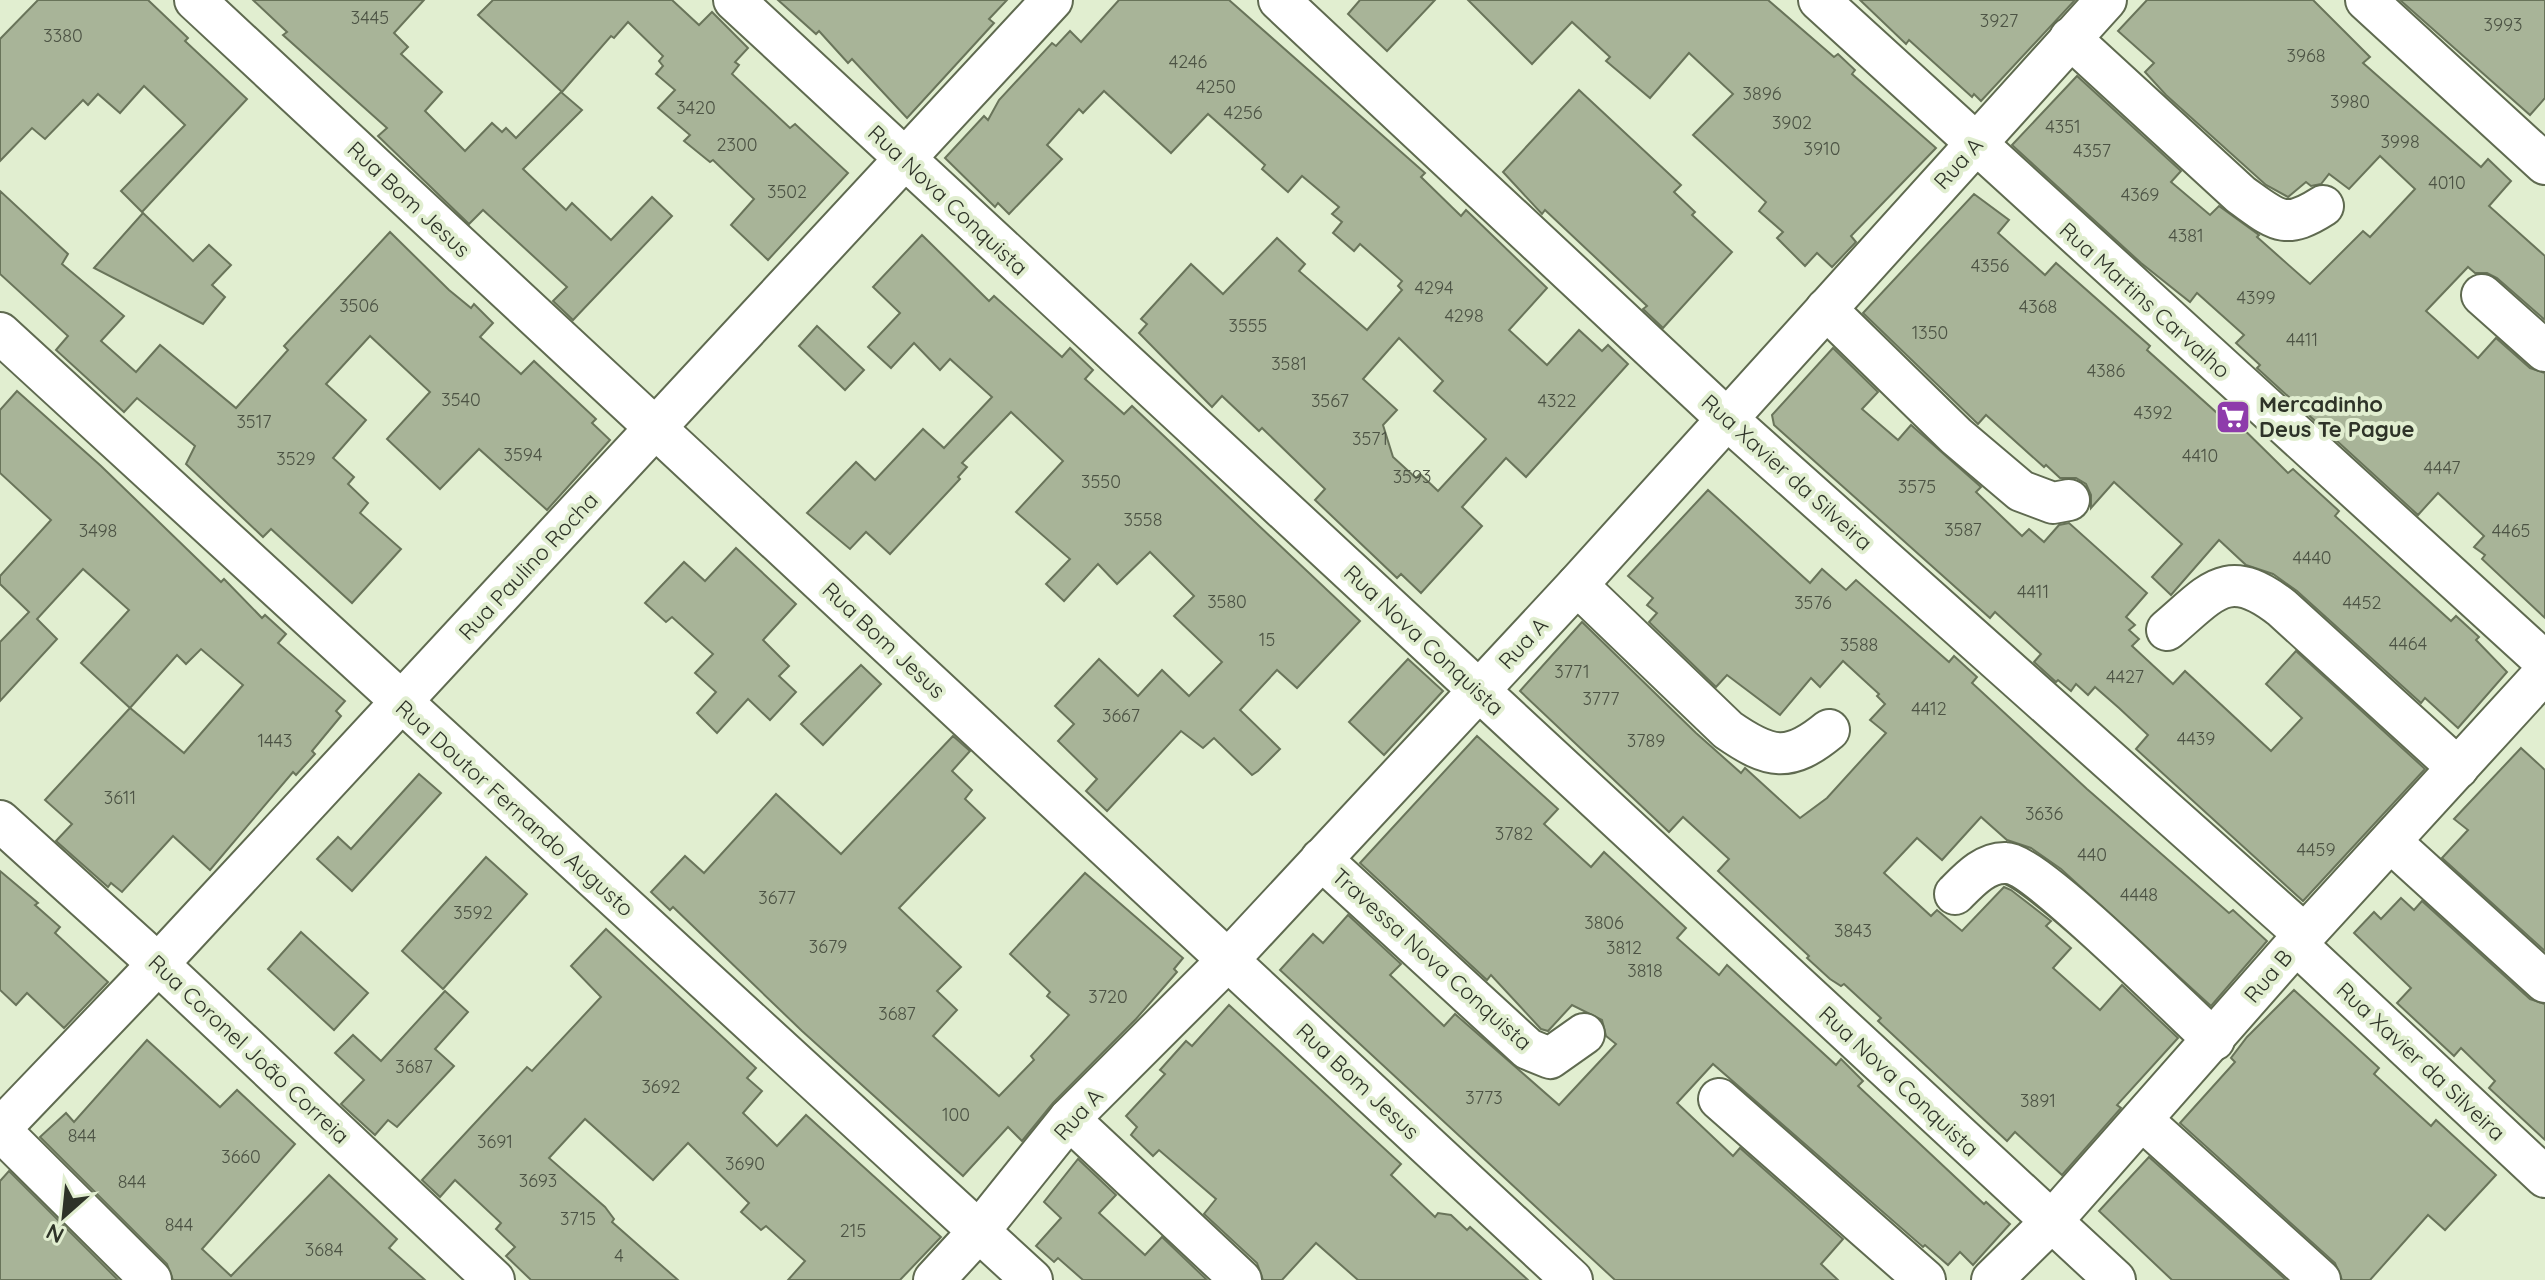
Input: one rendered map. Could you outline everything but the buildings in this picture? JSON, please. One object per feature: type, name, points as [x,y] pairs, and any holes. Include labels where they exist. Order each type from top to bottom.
[{"type":"street","name":"Rua Bom Jesus","points":[[195,0],[1572,1280]]},
{"type":"street","name":"Rua Nova Conquista","points":[[734,0],[2115,1280]]},
{"type":"street","name":"Rua Paulino Rocha","points":[[0,1129],[158,964],[1052,0]]},
{"type":"street","name":"Rua Xavier da Silveira","points":[[1279,0],[1727,419],[2300,939],[2545,1177]]},
{"type":"street","name":"Rua Martins Carvalho","points":[[1819,0],[1974,145],[2545,662]]},
{"type":"street","name":"Rua A","points":[[934,1280],[979,1231],[1069,1119],[1228,960],[1479,691],[2106,0]]},
{"type":"street","points":[[2366,0],[2545,164]]},
{"type":"street","points":[[2070,38],[2241,195],[2272,217],[2288,223],[2303,219],[2323,206]]},
{"type":"street","points":[[2482,295],[2545,351]]},
{"type":"street","points":[[1826,309],[1956,436],[2021,491],[2039,501],[2069,500]]},
{"type":"street","name":"Rua Doutor Fernando Augusto","points":[[0,333],[1032,1280]]},
{"type":"street","points":[[1577,585],[1728,730],[1754,747],[1774,754],[1791,754],[1829,730]]},
{"type":"street","points":[[2167,630],[2213,591],[2233,585],[2251,586],[2282,608],[2458,768]]},
{"type":"street","name":"Rua B","points":[[1992,1280],[2051,1222],[2300,939],[2392,843],[2545,672]]},
{"type":"street","name":"Rua Coronel João Correia","points":[[0,821],[158,964],[494,1280]]},
{"type":"street","points":[[2392,843],[2545,982]]},
{"type":"street","name":"Travessa Nova Conquista","points":[[1321,859],[1528,1049],[1550,1058],[1584,1034]]},
{"type":"street","points":[[1955,894],[1973,876],[1992,864],[2013,864],[2047,887],[2214,1040]]},
{"type":"street","points":[[1719,1099],[1925,1280]]},
{"type":"street","points":[[1069,1119],[1241,1280]]},
{"type":"street","points":[[2142,1120],[2320,1280]]},
{"type":"street","points":[[0,1129],[151,1280]]},
{"type":"place","name":"Mercadinho Deus Te Pague","points":[[2233,417]]}]
